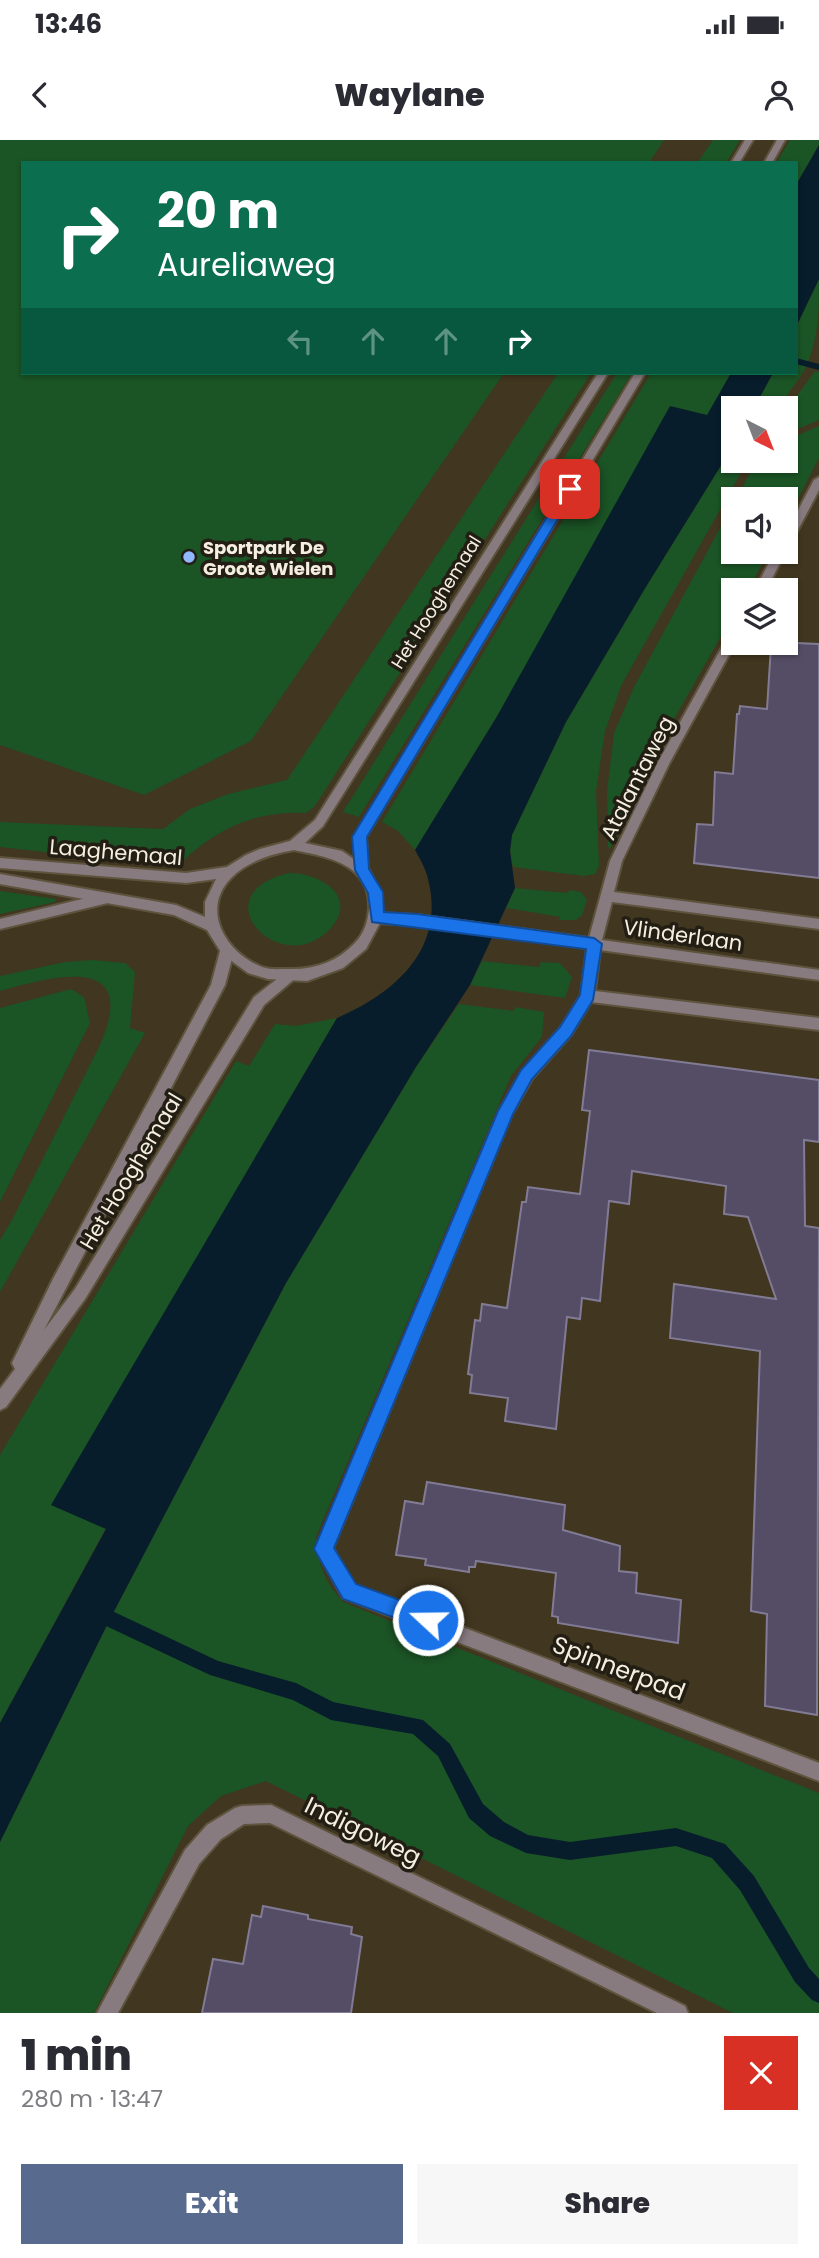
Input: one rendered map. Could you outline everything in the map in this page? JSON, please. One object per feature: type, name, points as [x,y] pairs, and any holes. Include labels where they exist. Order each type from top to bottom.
[{"type":"street","points":[[736,161],[749,140]]},
{"type":"street","points":[[769,161],[781,140]]},
{"type":"street","name":"Het Hooghemaal","points":[[294,845],[319,823],[602,375]]},
{"type":"street","points":[[362,870],[359,837],[639,375]]},
{"type":"street","points":[[798,520],[819,480]]},
{"type":"street","name":"Atalantaweg","points":[[588,996],[594,944],[616,861],[664,762],[724,655]]},
{"type":"street","points":[[294,845],[332,851],[362,870],[376,892],[377,918],[370,936],[356,952],[338,965],[316,973],[291,976],[266,973],[244,964],[227,951],[212,926],[213,898],[229,872],[258,853],[294,845]]},
{"type":"street","name":"Laaghemaal","points":[[0,863],[186,878],[229,872]]},
{"type":"street","name":"Laaghemaal","points":[[0,879],[176,910],[212,926]]},
{"type":"street","name":"Vlinderlaan","points":[[607,896],[819,924]]},
{"type":"street","points":[[0,924],[107,898]]},
{"type":"street","name":"Vlinderlaan","points":[[377,918],[417,920],[819,975]]},
{"type":"street","name":"Het Hooghemaal","points":[[4,1396],[58,1284],[218,985],[227,951]]},
{"type":"street","name":"Het Hooghemaal","points":[[4,1396],[80,1294],[259,1001],[291,976]]},
{"type":"street","points":[[588,996],[819,1024]]},
{"type":"street","name":"Spinnerpad","points":[[588,996],[566,1031],[527,1074],[506,1111],[324,1549],[349,1592],[402,1610],[819,1772]]},
{"type":"street","name":"Indigoweg","points":[[107,2013],[192,1857],[214,1832],[242,1815],[271,1814],[678,2013]]},
{"type":"green space","name":"Sportpark De Groote Wielen","points":[[0,140],[664,140],[650,161],[21,161],[21,375],[503,375],[251,741],[144,795],[0,745]]},
{"type":"green space","points":[[713,140],[740,140],[727,161],[698,161]]},
{"type":"green space","points":[[790,140],[819,140],[819,145],[798,182],[798,161],[777,161]]},
{"type":"green space","points":[[819,279],[815,337],[804,371],[787,396],[761,396],[772,375],[798,375],[798,323]]},
{"type":"green space","points":[[815,371],[819,372],[819,420],[798,429],[798,396]]},
{"type":"green space","points":[[557,375],[590,375],[315,806],[306,813],[268,815],[235,825],[205,843],[176,867],[0,847],[0,822],[163,829],[190,809],[228,794],[287,780]]},
{"type":"green space","points":[[616,375],[631,375],[359,817],[343,812]]},
{"type":"green space","points":[[650,375],[730,375],[707,416],[496,718],[415,850],[398,831],[382,822]]},
{"type":"green space","points":[[819,426],[819,458],[798,499],[798,487],[742,487],[750,473],[798,473],[798,435]]},
{"type":"green space","points":[[721,465],[721,473],[741,473],[733,487],[721,487],[721,508],[622,684],[605,731],[596,791],[599,866],[595,874],[584,876],[513,867],[510,851],[512,835],[566,722]]},
{"type":"green space","points":[[721,526],[721,564],[762,564],[754,578],[721,578],[721,636],[656,751],[610,849],[607,791],[614,733],[634,687]]},
{"type":"green space","points":[[289,873],[314,877],[325,883],[339,898],[337,919],[328,931],[309,943],[289,945],[270,939],[256,928],[249,913],[250,898],[263,883]]},
{"type":"green space","points":[[515,888],[581,892],[587,900],[582,915],[576,920],[559,920],[560,917],[506,908]]},
{"type":"green space","points":[[0,891],[56,899],[55,902],[0,914]]},
{"type":"green space","points":[[93,960],[125,963],[135,972],[130,1028],[145,1033],[0,1292],[0,1240],[99,1047],[109,1017],[109,996],[101,984],[86,978],[66,977],[0,991],[0,976],[65,962]]},
{"type":"green space","points":[[482,961],[539,967],[541,962],[560,963],[572,977],[565,998],[470,985]]},
{"type":"green space","points":[[71,989],[84,997],[90,1023],[0,1202],[0,1008]]},
{"type":"green space","points":[[459,1004],[514,1011],[515,1007],[544,1012],[542,1037],[511,1076],[316,1537],[324,1572],[331,1587],[343,1602],[819,1793],[819,2013],[733,2013],[266,1781],[221,1796],[188,1826],[94,2013],[0,2013],[0,1842],[110,1619],[286,1283],[416,1067]]},
{"type":"green space","points":[[337,1018],[52,1505],[106,1528],[0,1723],[0,1455],[236,1061],[249,1066],[275,1024],[296,1026]]},
{"type":"water","points":[[819,145],[819,279],[798,323],[798,182]]},
{"type":"water","points":[[730,375],[772,375],[761,396],[721,396],[721,465],[566,722],[512,835],[510,851],[515,888],[470,985],[416,1067],[286,1283],[110,1619],[0,1842],[0,1723],[106,1529],[51,1505],[337,1018],[378,996],[396,981],[411,965],[422,947],[430,927],[432,904],[427,875],[415,850],[496,718],[670,406],[707,415]]},
{"type":"building","points":[[798,643],[819,644],[819,878],[694,863],[697,824],[713,825],[715,772],[733,774],[737,714],[740,706],[767,709],[770,655],[798,655]]},
{"type":"building","points":[[589,1050],[819,1080],[819,1142],[804,1140],[805,1226],[819,1228],[817,1715],[765,1706],[767,1614],[751,1611],[760,1351],[670,1338],[674,1284],[776,1299],[748,1217],[724,1214],[726,1186],[632,1171],[629,1204],[609,1201],[600,1301],[582,1298],[580,1319],[567,1317],[556,1429],[505,1421],[508,1398],[470,1393],[472,1375],[468,1374],[475,1320],[480,1321],[482,1304],[507,1308],[522,1202],[526,1202],[528,1187],[580,1194],[590,1111],[582,1110]]},
{"type":"building","points":[[427,1482],[565,1505],[563,1530],[620,1546],[619,1571],[637,1573],[636,1593],[681,1600],[678,1643],[558,1623],[558,1617],[552,1616],[556,1573],[476,1561],[475,1567],[469,1567],[469,1572],[425,1565],[426,1559],[396,1555],[405,1501],[423,1504]]},
{"type":"building","points":[[263,1906],[308,1915],[308,1919],[352,1927],[351,1934],[362,1937],[351,2013],[202,2013],[213,1959],[243,1964],[252,1915],[261,1917]]},
{"type":"waterway","points":[[798,362],[819,367]]},
{"type":"waterway","points":[[110,1619],[216,1669],[296,1692],[331,1711],[417,1726],[444,1750],[476,1811],[497,1829],[526,1844],[570,1851],[676,1837],[718,1851],[747,1883],[802,1975],[819,1993]]},
{"type":"place","name":"Sportpark De Groote Wielen","points":[[189,557]]},
{"type":"route","points":[[428,1620],[349,1592],[324,1549],[506,1111],[527,1074],[566,1031],[588,996],[594,944],[417,920],[377,918],[376,892],[362,870],[359,837],[570,489]]}]
